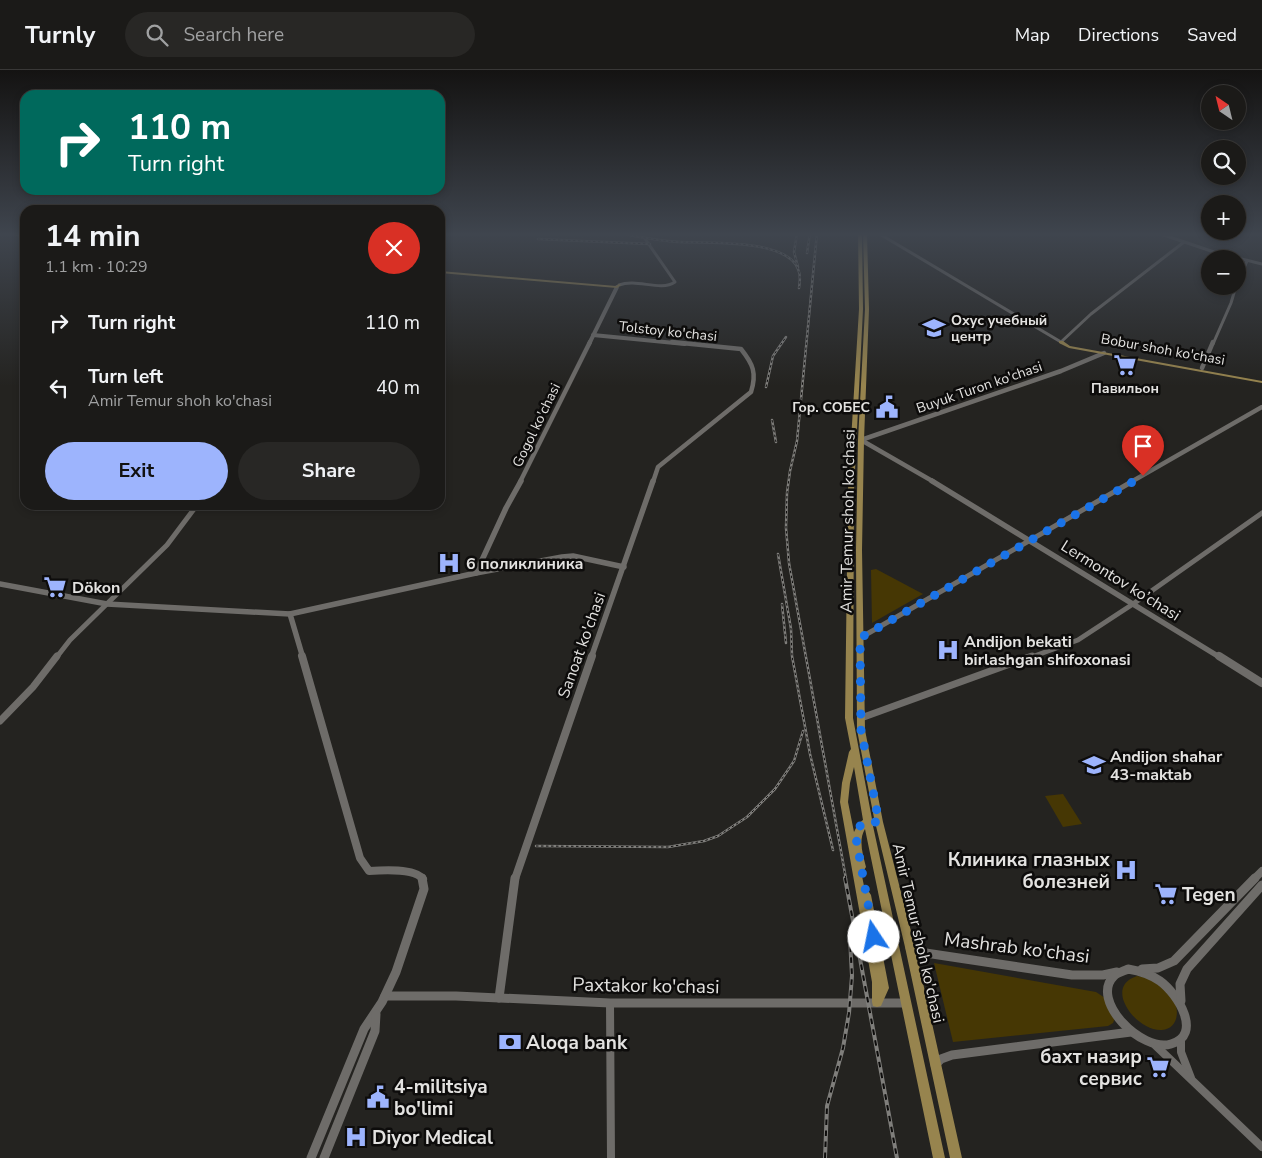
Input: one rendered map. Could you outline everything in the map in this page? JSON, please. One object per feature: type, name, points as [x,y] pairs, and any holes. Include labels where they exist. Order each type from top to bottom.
[{"type":"main road","points":[[599,284],[618,286]]},
{"type":"main road","name":"Amir Temur shoh ko'chasi","points":[[863,284],[864,309]]},
{"type":"main road","name":"Amir Temur shoh ko'chasi","points":[[864,284],[848,635],[849,718],[868,822],[939,1158]]},
{"type":"main road","name":"Gogol ko'chasi","points":[[476,573],[502,516],[618,286]]},
{"type":"main road","name":"Tolstoy ko'chasi","points":[[592,335],[741,350]]},
{"type":"main road","name":"Bobur shoh ko'chasi","points":[[1061,342],[1070,347],[1262,380]]},
{"type":"main road","name":"Bobur shoh ko'chasi","points":[[1061,342],[1262,380]]},
{"type":"main road","name":"Sanoat ko'chasi","points":[[499,998],[516,872],[658,466],[728,413],[751,392],[757,374],[754,366],[741,350]]},
{"type":"main road","name":"Amir Temur shoh ko'chasi","points":[[857,440],[861,730],[879,822],[910,948],[956,1158]]},
{"type":"main road","name":"Lermontov ko’chasi","points":[[857,440],[1029,540],[1262,683]]},
{"type":"main road","points":[[0,584],[107,604],[290,614],[476,573],[562,557],[573,556],[624,567]]},
{"type":"main road","points":[[290,614],[360,858],[369,871],[386,870],[417,873],[424,880],[425,888],[413,927],[385,996],[376,1013],[364,1029],[311,1158]]},
{"type":"main road","points":[[854,748],[844,802],[877,982],[877,1002]]},
{"type":"main road","points":[[877,1002],[884,988],[856,838],[860,826],[868,822],[879,822]]},
{"type":"main road","name":"Mashrab ko'chasi","points":[[910,948],[919,952],[1072,976],[1103,975],[1136,969],[1158,968],[1174,961],[1262,871]]},
{"type":"main road","points":[[1121,971],[1113,976],[1109,985],[1108,996],[1116,1015],[1131,1032],[1155,1045],[1165,1046],[1174,1044],[1186,1033],[1187,1024],[1181,1002],[1180,984],[1187,969],[1262,885]]},
{"type":"main road","points":[[1136,969],[1149,973],[1161,980],[1181,1002]]},
{"type":"main road","name":"Paxtakor ko'chasi","points":[[385,996],[499,998],[610,1003],[906,1002]]},
{"type":"main road","points":[[324,1158],[375,1031],[376,1013]]},
{"type":"main road","points":[[935,1065],[941,1058],[952,1055],[1131,1032]]},
{"type":"street","points":[[618,286],[623,284]]},
{"type":"street","points":[[646,284],[670,286],[676,284]]},
{"type":"street","points":[[963,284],[1061,342],[1091,314],[1130,284]]},
{"type":"street","points":[[1202,368],[1232,295]]},
{"type":"street","name":"Buyuk Turon ko'chasi","points":[[857,440],[1061,371],[1104,353]]},
{"type":"street","points":[[860,638],[1262,407]]},
{"type":"street","points":[[0,722],[33,686],[70,640],[167,545],[193,510]]},
{"type":"street","points":[[861,718],[1078,640],[1133,604],[1262,513]]},
{"type":"street","points":[[610,1003],[612,1158]]},
{"type":"street","points":[[1180,1040],[1181,1052],[1188,1074],[1198,1088]]},
{"type":"street","points":[[1155,1045],[1262,1147]]},
{"type":"shaded area","points":[[876,569],[923,594],[872,623],[871,570]]},
{"type":"shaded area","points":[[1063,794],[1082,824],[1063,827],[1045,796]]},
{"type":"shaded area","points":[[934,963],[1096,992],[1108,1000],[1115,1018],[1113,1023],[1108,1026],[953,1042]]},
{"type":"shaded area","points":[[1137,976],[1156,982],[1174,1001],[1177,1015],[1171,1027],[1162,1030],[1152,1029],[1134,1017],[1127,1008],[1123,998],[1123,989],[1127,982]]},
{"type":"railway","points":[[799,288],[800,284]]},
{"type":"railway","points":[[812,284],[797,441],[787,493],[786,528],[789,563],[846,879]]},
{"type":"railway","points":[[766,387],[773,356],[786,337]]},
{"type":"railway","points":[[772,420],[776,442]]},
{"type":"railway","points":[[778,554],[791,629],[792,656],[810,754],[833,850]]},
{"type":"railway","points":[[782,604],[786,643]]},
{"type":"railway","points":[[536,846],[668,847],[704,841],[718,836],[747,817],[775,789],[794,761],[803,731]]},
{"type":"railway","points":[[845,878],[897,1158]]},
{"type":"railway","points":[[825,1158],[827,1106],[843,1048],[849,1013],[852,976],[850,939]]},
{"type":"place","name":"Охус учебный центр","points":[[934,328]]},
{"type":"place","name":"Павильон","points":[[1125,365]]},
{"type":"place","name":"Гор. СОБЕС","points":[[887,407]]},
{"type":"place","name":"6 поликлиника","points":[[449,563]]},
{"type":"place","name":"Dökon","points":[[55,587]]},
{"type":"place","name":"Аndijon bekati birlashgan shifoxonasi","points":[[948,650]]},
{"type":"place","name":"Andijon shahar 43-maktab","points":[[1094,765]]},
{"type":"place","name":"Клиника глазных болезней","points":[[1126,870]]},
{"type":"place","name":"Tegen","points":[[1166,894]]},
{"type":"place","name":"Aloqa bank","points":[[510,1042]]},
{"type":"place","name":"бахт назир сервис","points":[[1158,1067]]},
{"type":"place","name":"4-militsiya bo'limi","points":[[378,1097]]},
{"type":"place","name":"Diyor Medical","points":[[356,1137]]},
{"type":"route","points":[[874,937],[856,838],[860,826],[868,822],[879,822],[861,730],[860,638],[1143,476]]}]
